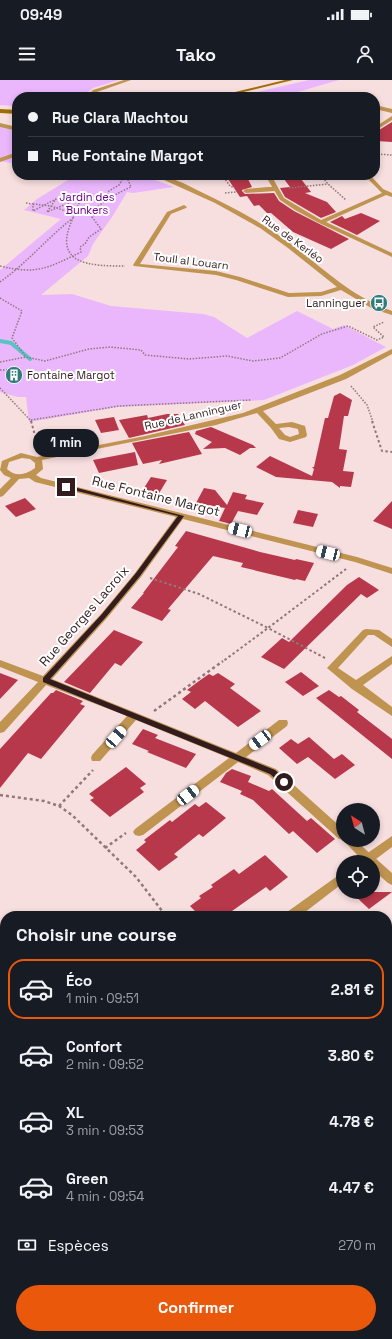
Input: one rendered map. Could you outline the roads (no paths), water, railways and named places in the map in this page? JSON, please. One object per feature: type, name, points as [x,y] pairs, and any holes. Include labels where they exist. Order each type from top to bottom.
[{"type":"street","points":[[94,92],[129,80]]},
{"type":"street","points":[[238,92],[291,80]]},
{"type":"street","points":[[380,108],[392,111]]},
{"type":"street","points":[[0,111],[12,112]]},
{"type":"street","points":[[380,126],[392,118]]},
{"type":"street","points":[[0,125],[12,128]]},
{"type":"street","points":[[0,160],[12,156]]},
{"type":"street","name":"Rue de Kerléo","points":[[167,180],[218,203],[260,226],[277,237],[341,288],[375,308],[392,313]]},
{"type":"street","points":[[271,180],[282,199],[297,209],[321,222],[392,255]]},
{"type":"street","points":[[372,180],[381,190],[389,194]]},
{"type":"street","points":[[246,191],[268,188],[276,189]]},
{"type":"street","points":[[321,222],[356,206],[389,194]]},
{"type":"street","name":"Toull al Louarn","points":[[184,207],[169,213],[136,265],[216,273],[238,278],[288,295],[301,296],[321,294],[341,288]]},
{"type":"street","name":"Rue de Lanninguer","points":[[36,459],[216,423],[258,410],[343,377],[392,352]]},
{"type":"street","points":[[258,410],[275,427]]},
{"type":"street","points":[[27,455],[36,459],[39,462],[39,469],[31,475],[17,477],[5,473],[3,469],[2,464],[15,456],[27,455]]},
{"type":"street","name":"Rue Fontaine Margot","points":[[31,475],[38,480],[358,560],[392,571]]},
{"type":"street","points":[[0,494],[17,477]]},
{"type":"street","name":"Rue Georges Lacroix","points":[[0,729],[104,616],[138,575],[181,516]]},
{"type":"street","points":[[392,644],[376,632],[366,632],[332,668],[392,712]]},
{"type":"street","points":[[355,686],[392,659]]},
{"type":"street","points":[[0,663],[139,717],[272,772],[336,830]]},
{"type":"street","points":[[96,758],[139,717]]},
{"type":"street","points":[[139,832],[283,723]]},
{"type":"street","points":[[376,855],[392,841]]},
{"type":"street","points":[[355,847],[363,855]]},
{"type":"street","points":[[380,870],[392,880]]},
{"type":"street","points":[[298,911],[336,882]]},
{"type":"waterway","points":[[0,341],[11,343],[30,359]]},
{"type":"place","name":"Lanninguer","points":[[379,303]]},
{"type":"place","name":"Fontaine Margot","points":[[14,375]]},
{"type":"park label","name":"Jardin des Bunkers","points":[[87,203]]}]
